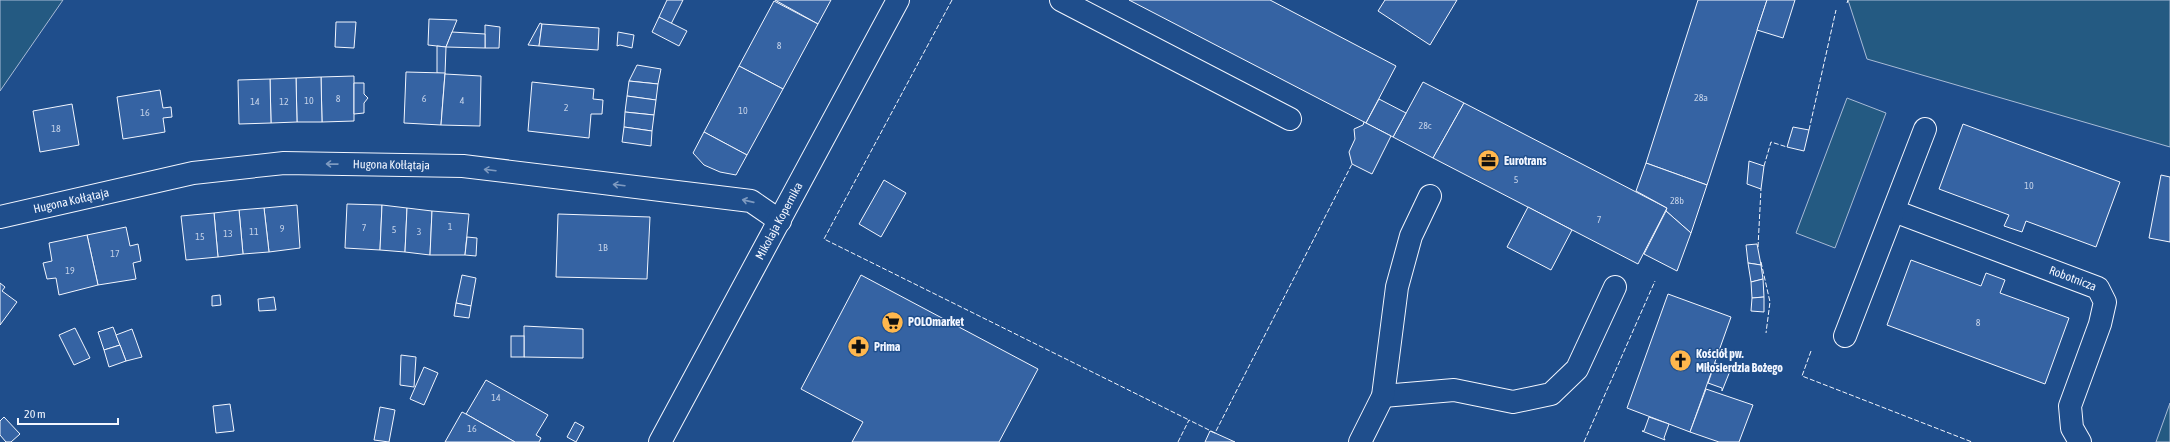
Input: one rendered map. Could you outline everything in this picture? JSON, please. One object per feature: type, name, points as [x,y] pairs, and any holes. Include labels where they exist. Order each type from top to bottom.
[{"type":"street","name":"Mikołaja Kopernika","points":[[660,442],[898,0]]},
{"type":"street","points":[[1061,0],[1290,119]]},
{"type":"street","points":[[1845,336],[1925,128]]},
{"type":"street","name":"Hugona Kołłątaja","points":[[0,217],[193,172],[284,163],[478,168],[751,201],[780,221]]},
{"type":"street","points":[[1360,442],[1383,396],[1397,287],[1411,236],[1430,196]]},
{"type":"street","name":"Robotnicza","points":[[1894,211],[2098,288],[2105,302],[2100,324],[2070,406],[2072,428],[2080,442]]},
{"type":"street","points":[[1383,396],[1454,390],[1513,402],[1551,394],[1578,369],[1615,287]]},
{"type":"shaded area","points":[[0,0],[63,0],[0,91]]},
{"type":"shaded area","points":[[1848,0],[2170,0],[2170,147],[1867,59]]},
{"type":"shaded area","points":[[1847,98],[1886,113],[1835,248],[1796,233]]},
{"type":"shaded area","points":[[2170,403],[2170,442],[2156,442]]},
{"type":"building","points":[[667,0],[683,0],[671,24],[659,17]]},
{"type":"building","points":[[775,0],[831,0],[818,24]]},
{"type":"building","points":[[1129,0],[1270,0],[1396,66],[1366,123]]},
{"type":"building","points":[[1385,0],[1457,0],[1430,45],[1378,11]]},
{"type":"building","points":[[1698,0],[1767,0],[1707,185],[1646,163]]},
{"type":"building","points":[[1767,0],[1795,0],[1783,38],[1757,30]]},
{"type":"building","points":[[774,1],[818,24],[783,89],[739,66]]},
{"type":"building","points":[[659,17],[687,31],[679,46],[652,32]]},
{"type":"building","points":[[429,19],[457,20],[446,47],[428,45]]},
{"type":"building","points":[[336,22],[356,22],[354,48],[335,47]]},
{"type":"building","points":[[540,23],[542,24],[539,46],[528,45]]},
{"type":"building","points":[[542,24],[599,28],[598,50],[539,46]]},
{"type":"building","points":[[485,25],[500,27],[499,48],[485,48]]},
{"type":"building","points":[[452,32],[485,34],[485,48],[446,47]]},
{"type":"building","points":[[618,32],[634,35],[632,48],[620,45],[617,46]]},
{"type":"building","points":[[437,46],[446,47],[445,74],[437,73]]},
{"type":"building","points":[[637,65],[661,69],[658,84],[629,81]]},
{"type":"building","points":[[739,66],[783,89],[747,155],[704,132]]},
{"type":"building","points":[[406,72],[445,73],[441,125],[404,123]]},
{"type":"building","points":[[445,74],[481,76],[480,126],[441,125]]},
{"type":"building","points":[[354,76],[354,121],[322,122],[321,77]]},
{"type":"building","points":[[321,77],[322,122],[297,122],[296,78]]},
{"type":"building","points":[[296,78],[297,122],[271,123],[270,79]]},
{"type":"building","points":[[270,79],[271,123],[239,124],[238,80]]},
{"type":"building","points":[[629,81],[658,84],[656,100],[627,96]]},
{"type":"building","points":[[532,82],[594,89],[593,99],[603,100],[602,114],[591,114],[589,138],[528,131]]},
{"type":"building","points":[[1423,82],[1464,103],[1433,158],[1393,137]]},
{"type":"building","points":[[354,83],[364,83],[364,94],[368,98],[364,103],[364,113],[354,114]]},
{"type":"building","points":[[160,90],[163,108],[171,107],[172,117],[163,118],[165,132],[123,139],[117,97]]},
{"type":"building","points":[[627,96],[656,100],[654,115],[625,112]]},
{"type":"building","points":[[1379,99],[1406,113],[1393,137],[1366,123]]},
{"type":"building","points":[[1464,103],[1667,208],[1638,264],[1433,158]]},
{"type":"building","points":[[72,104],[79,145],[40,152],[33,111]]},
{"type":"building","points":[[625,112],[654,115],[652,131],[624,127]]},
{"type":"building","points":[[1364,122],[1391,136],[1372,174],[1352,164],[1349,152],[1355,139],[1354,129],[1363,125]]},
{"type":"building","points":[[1963,124],[2120,182],[2096,247],[2026,221],[2022,232],[2004,226],[2009,215],[1939,189]]},
{"type":"building","points":[[624,127],[652,131],[651,146],[622,142]]},
{"type":"building","points":[[1793,127],[1809,130],[1804,151],[1787,147]]},
{"type":"building","points":[[704,132],[747,155],[736,175],[720,172],[704,165],[693,153]]},
{"type":"building","points":[[1749,161],[1764,166],[1761,189],[1747,184]]},
{"type":"building","points":[[1646,163],[1707,185],[1691,233],[1666,211],[1667,208],[1636,191]]},
{"type":"building","points":[[2161,175],[2170,177],[2170,242],[2149,238]]},
{"type":"building","points":[[884,180],[906,193],[881,237],[859,224]]},
{"type":"building","points":[[347,204],[382,205],[380,250],[345,248]]},
{"type":"building","points":[[297,205],[300,248],[269,252],[264,208]]},
{"type":"building","points":[[382,205],[407,208],[405,252],[380,250]]},
{"type":"building","points":[[1528,207],[1572,230],[1551,270],[1507,247]]},
{"type":"building","points":[[264,208],[269,252],[243,254],[239,210]]},
{"type":"building","points":[[407,208],[432,211],[430,255],[405,252]]},
{"type":"building","points":[[239,210],[243,254],[218,257],[214,213]]},
{"type":"building","points":[[432,211],[469,214],[465,255],[430,255]]},
{"type":"building","points":[[1666,211],[1691,233],[1677,271],[1644,254]]},
{"type":"building","points":[[214,213],[218,257],[186,260],[181,216]]},
{"type":"building","points":[[558,214],[650,217],[647,279],[556,277]]},
{"type":"building","points":[[126,227],[130,246],[138,244],[141,261],[133,263],[136,279],[98,285],[87,235]]},
{"type":"building","points":[[87,235],[98,285],[59,295],[56,278],[47,279],[43,263],[52,261],[49,243]]},
{"type":"building","points":[[467,237],[477,238],[476,256],[465,255]]},
{"type":"building","points":[[1757,244],[1761,265],[1748,263],[1746,245]]},
{"type":"building","points":[[1911,260],[1981,286],[1986,273],[2005,280],[2000,293],[2069,318],[2045,384],[1887,325]]},
{"type":"building","points":[[1748,263],[1761,265],[1763,279],[1751,282]]},
{"type":"building","points":[[462,275],[476,278],[471,306],[456,303]]},
{"type":"building","name":"POLOmarket","points":[[861,275],[1038,369],[999,442],[852,442],[863,422],[801,389]]},
{"type":"building","points":[[1763,279],[1764,297],[1752,298],[1751,282]]},
{"type":"building","points":[[0,283],[5,287],[2,291],[17,302],[0,325]]},
{"type":"building","name":"Kościół pw. Miłosierdzia Bożego","points":[[1668,294],[1731,317],[1690,432],[1627,408]]},
{"type":"building","points":[[220,295],[221,305],[212,306],[212,296]]},
{"type":"building","points":[[274,297],[276,310],[259,311],[258,299]]},
{"type":"building","points":[[1764,297],[1764,312],[1751,311],[1752,298]]},
{"type":"building","points":[[456,303],[471,306],[469,318],[454,316]]},
{"type":"building","points":[[524,326],[583,329],[583,358],[524,357]]},
{"type":"building","points":[[113,327],[120,345],[104,350],[98,332]]},
{"type":"building","points":[[75,328],[90,358],[74,365],[59,335]]},
{"type":"building","points":[[132,329],[142,357],[126,361],[116,335]]},
{"type":"building","points":[[511,336],[524,336],[524,357],[511,357]]},
{"type":"building","points":[[120,345],[126,361],[109,367],[104,350]]},
{"type":"building","points":[[401,355],[416,357],[414,387],[400,385]]},
{"type":"building","points":[[1715,363],[1729,368],[1732,366],[1722,391],[1722,388],[1708,383]]},
{"type":"building","points":[[424,367],[438,373],[424,405],[410,399]]},
{"type":"building","points":[[486,380],[548,415],[536,435],[541,438],[539,442],[515,442],[466,414]]},
{"type":"building","points":[[1706,389],[1753,405],[1739,442],[1719,442],[1690,432]]},
{"type":"building","points":[[230,404],[234,431],[216,433],[213,406]]},
{"type":"building","points":[[380,407],[395,410],[389,442],[374,440]]},
{"type":"building","points":[[462,412],[466,414],[515,442],[445,442]]},
{"type":"building","points":[[4,417],[20,434],[11,442],[6,442],[0,435],[0,421]]},
{"type":"building","points":[[1649,417],[1669,424],[1664,438],[1665,440],[1642,431],[1644,431]]},
{"type":"building","points":[[575,422],[584,427],[576,442],[567,437]]},
{"type":"building","points":[[1210,431],[1215,433],[1235,442],[1205,442]]},
{"type":"fence","points":[[952,0],[824,239],[1189,420]]},
{"type":"fence","points":[[1809,130],[1836,10]]},
{"type":"fence","points":[[1764,166],[1771,142],[1787,147]]},
{"type":"fence","points":[[1178,442],[1189,420],[1215,433],[1352,164]]},
{"type":"fence","points":[[1758,247],[1761,189]]},
{"type":"fence","points":[[1761,262],[1770,302],[1766,333]]},
{"type":"fence","points":[[1584,442],[1655,281]]},
{"type":"fence","points":[[1811,351],[1802,376],[1972,442]]},
{"type":"place","name":"Eurotrans","points":[[1489,161]]},
{"type":"place","name":"POLOmarket","points":[[893,322]]},
{"type":"place","name":"Prima","points":[[858,347]]},
{"type":"place","name":"Kościół pw. Miłosierdzia Bożego","points":[[1680,361]]}]
